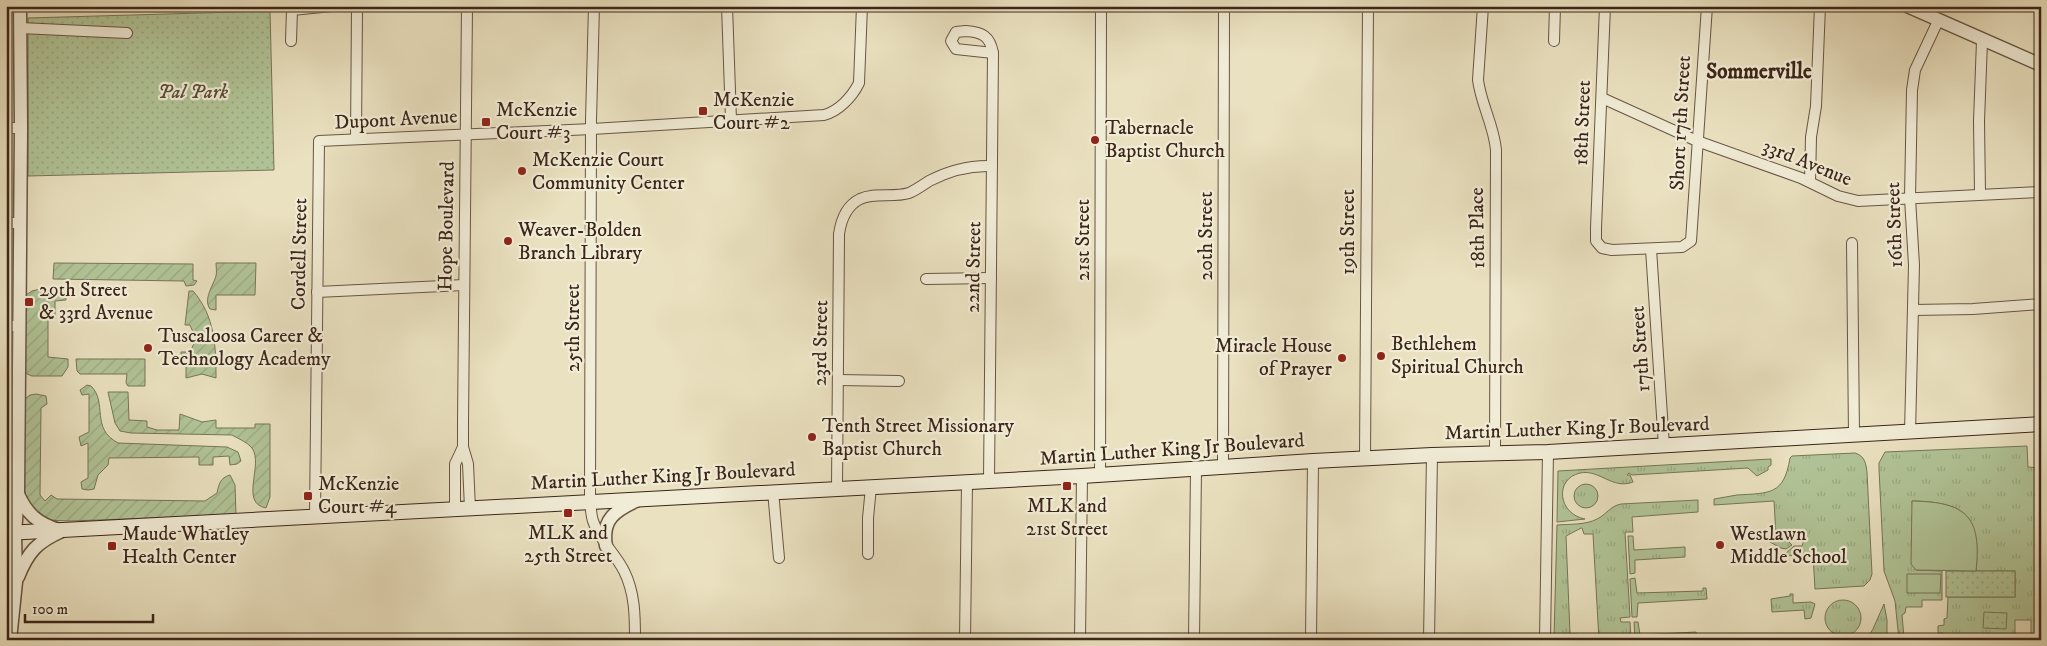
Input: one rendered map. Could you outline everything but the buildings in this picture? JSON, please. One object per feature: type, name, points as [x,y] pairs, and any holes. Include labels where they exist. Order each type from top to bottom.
[{"type":"main road","name":"Martin Luther King Jr Boulevard","points":[[11,533],[640,498],[1082,476],[1365,458],[1548,452],[1910,433],[2041,424]]},
{"type":"street","points":[[6,7],[20,6],[21,128],[20,223],[12,326],[18,494],[11,533],[16,582],[10,640]]},
{"type":"street","points":[[291,41],[292,10],[332,6]]},
{"type":"street","points":[[356,139],[357,6]]},
{"type":"street","name":"Hope Boulevard","points":[[467,6],[463,447],[468,464],[470,508]]},
{"type":"street","name":"25th Street","points":[[594,6],[590,501],[593,521],[606,546],[624,570],[631,589],[635,609],[635,640]]},
{"type":"street","points":[[727,6],[731,120]]},
{"type":"street","name":"Dupont Avenue","points":[[318,141],[592,129],[824,115],[838,108],[856,90],[861,74],[862,6]]},
{"type":"street","name":"21st Street","points":[[1100,474],[1102,6]]},
{"type":"street","name":"20th Street","points":[[1223,467],[1224,6]]},
{"type":"street","name":"19th Street","points":[[1365,458],[1368,6]]},
{"type":"street","name":"18th Place","points":[[1483,6],[1478,80],[1479,90],[1495,140],[1496,150],[1495,453]]},
{"type":"street","points":[[1554,41],[1555,6]]},
{"type":"street","name":"18th Street","points":[[1605,6],[1596,241],[1602,248],[1612,250],[1651,249]]},
{"type":"street","name":"Short 17th Street","points":[[1651,249],[1682,247],[1691,241],[1707,6]]},
{"type":"street","points":[[1810,182],[1811,137],[1816,106],[1820,6]]},
{"type":"street","points":[[1906,6],[1982,41],[2039,62]]},
{"type":"street","name":"16th Street","points":[[1910,433],[1914,265],[1910,198],[1912,90],[1915,70],[1938,21]]},
{"type":"street","points":[[20,28],[127,34]]},
{"type":"street","points":[[1980,194],[1979,122],[1982,41]]},
{"type":"street","name":"22nd Street","points":[[989,481],[993,53]]},
{"type":"street","name":"33rd Avenue","points":[[1602,98],[1697,140],[1810,182],[1848,200],[1858,202],[2041,192]]},
{"type":"street","points":[[6,128],[21,128]]},
{"type":"street","name":"Cordell Street","points":[[315,517],[318,141]]},
{"type":"street","name":"23rd Street","points":[[837,488],[839,234],[844,214],[859,199],[910,192],[955,169],[976,165],[992,166]]},
{"type":"street","points":[[6,223],[20,223]]},
{"type":"street","points":[[1852,243],[1854,436]]},
{"type":"street","name":"17th Street","points":[[1651,249],[1664,446]]},
{"type":"street","points":[[926,279],[991,278]]},
{"type":"street","points":[[317,292],[464,285]]},
{"type":"street","points":[[1913,310],[1973,309],[2041,304]]},
{"type":"street","points":[[838,380],[899,381]]},
{"type":"street","name":"Hope Boulevard","points":[[455,509],[455,464],[463,447]]},
{"type":"street","points":[[1545,640],[1548,452]]},
{"type":"street","points":[[1429,640],[1432,455]]},
{"type":"street","points":[[1311,640],[1313,461]]},
{"type":"street","points":[[1194,640],[1196,469]]},
{"type":"street","points":[[1080,640],[1082,476]]},
{"type":"street","points":[[965,640],[966,482]]},
{"type":"street","points":[[868,554],[868,518],[871,487]]},
{"type":"street","points":[[773,491],[779,558]]},
{"type":"street","points":[[6,512],[18,494]]},
{"type":"street","points":[[18,494],[24,508],[37,520],[62,531]]},
{"type":"street","points":[[606,546],[605,526],[610,518],[625,505],[640,498]]},
{"type":"street","points":[[16,582],[22,566],[37,544],[62,531]]},
{"type":"street","points":[[6,556],[11,564],[16,582]]},
{"type":"green space","name":"Pal Park","points":[[270,11],[274,170],[28,176],[28,18]]},
{"type":"green space","points":[[54,263],[193,264],[193,280],[197,281],[194,285],[186,286],[184,281],[53,279]]},
{"type":"green space","points":[[216,263],[256,263],[255,295],[216,295],[216,310],[210,309],[208,297],[216,276]]},
{"type":"green space","points":[[40,289],[60,290],[66,294],[66,300],[55,301],[55,319],[48,319],[48,357],[68,359],[68,367],[62,376],[32,376],[24,370],[26,295]]},
{"type":"green space","points":[[189,291],[193,291],[200,301],[210,321],[215,343],[216,378],[202,374],[186,378],[186,355],[181,354],[181,352],[190,352],[196,339],[190,325],[185,325]]},
{"type":"green space","points":[[76,359],[145,359],[145,386],[128,386],[126,383],[127,374],[80,374],[77,371]]},
{"type":"green space","points":[[87,385],[91,386],[96,393],[104,430],[109,437],[118,443],[227,447],[238,452],[241,461],[230,465],[229,456],[213,457],[213,465],[199,465],[199,457],[109,458],[108,465],[98,475],[94,489],[82,489],[81,482],[88,478],[88,443],[81,446],[79,437],[89,432],[89,394],[82,395],[80,390]]},
{"type":"green space","points":[[108,392],[128,392],[129,420],[147,421],[147,427],[157,430],[179,430],[180,414],[202,422],[216,420],[216,428],[255,428],[255,424],[270,424],[270,497],[266,508],[258,505],[254,499],[255,455],[248,444],[232,435],[131,433],[120,431],[115,423]]},
{"type":"green space","points":[[30,395],[46,396],[47,404],[41,408],[40,495],[45,501],[51,495],[57,499],[205,501],[217,493],[219,484],[230,475],[235,485],[236,515],[70,521],[45,520],[23,498],[25,399]]},
{"type":"green space","points":[[2027,446],[2028,467],[2041,468],[2041,640],[2031,640],[2031,620],[2015,620],[2015,636],[1943,636],[1943,633],[1938,633],[1938,626],[1944,625],[1944,619],[1947,618],[1948,597],[2015,597],[2015,571],[1976,571],[1976,537],[1972,525],[1966,516],[1957,509],[1945,505],[1912,501],[1916,570],[1942,571],[1942,600],[1922,600],[1922,607],[1906,607],[1905,613],[1902,615],[1904,638],[1910,638],[1910,640],[1899,640],[1895,601],[1884,571],[1879,463],[1885,452]]},
{"type":"green space","points":[[1855,453],[1863,458],[1867,472],[1872,574],[1870,580],[1864,586],[1815,589],[1813,554],[1785,556],[1794,546],[1802,546],[1805,537],[1803,532],[1799,530],[1794,532],[1793,540],[1789,542],[1792,545],[1786,549],[1770,542],[1771,536],[1776,535],[1774,501],[1714,505],[1714,499],[1758,494],[1774,490],[1784,479],[1792,456]]},
{"type":"green space","points":[[1771,459],[1771,465],[1768,467],[1768,470],[1757,476],[1748,468],[1632,475],[1629,473],[1627,475],[1630,475],[1633,482],[1626,484],[1612,482],[1594,474],[1580,473],[1572,476],[1566,482],[1563,496],[1569,511],[1585,519],[1557,522],[1558,471]]},
{"type":"green space","points":[[1586,484],[1591,485],[1597,491],[1597,501],[1591,507],[1586,508],[1581,507],[1575,501],[1574,496],[1575,491],[1581,485]]},
{"type":"green space","points":[[1698,500],[1698,512],[1632,517],[1633,532],[1625,532],[1630,617],[1620,618],[1621,622],[1630,622],[1631,639],[1599,640],[1593,534],[1584,534],[1581,528],[1566,536],[1570,634],[1577,634],[1577,640],[1557,640],[1554,638],[1557,525],[1593,521],[1621,504]]},
{"type":"green space","points":[[1912,501],[1946,505],[1958,509],[1966,516],[1973,525],[1976,537],[1976,571],[1916,570],[1911,564]]},
{"type":"green space","points":[[1628,536],[1633,536],[1634,550],[1685,547],[1685,557],[1635,560],[1635,573],[1630,574]]},
{"type":"green space","points":[[1946,571],[2015,571],[2015,597],[1946,597]]},
{"type":"green space","points":[[1907,574],[1941,574],[1940,593],[1907,593]]},
{"type":"green space","points":[[1635,578],[1637,593],[1703,591],[1703,588],[1706,588],[1707,599],[1638,603],[1637,617],[1632,617],[1630,579]]},
{"type":"green space","points":[[1790,594],[1793,594],[1793,603],[1811,602],[1815,604],[1811,618],[1805,619],[1804,610],[1772,612],[1771,599],[1790,596]]},
{"type":"green space","points":[[1843,600],[1850,601],[1856,605],[1860,611],[1860,625],[1856,631],[1850,635],[1843,636],[1836,635],[1830,631],[1826,625],[1825,618],[1826,611],[1830,605],[1836,601]]},
{"type":"green space","points":[[1884,604],[1887,620],[1887,637],[1880,634],[1876,640],[1866,640],[1873,629]]},
{"type":"green space","points":[[1984,612],[2007,613],[2006,629],[1983,628]]},
{"type":"green space","points":[[1634,622],[1638,622],[1640,635],[1696,632],[1697,640],[1635,638]]},
{"type":"place","name":"McKenzie Court #2","points":[[703,111]]},
{"type":"place","name":"McKenzie Court #3","points":[[486,122]]},
{"type":"place","name":"Tabernacle Baptist Church","points":[[1095,140]]},
{"type":"place","name":"McKenzie Court Community Center","points":[[522,171]]},
{"type":"place","name":"Weaver-Bolden Branch Library","points":[[508,241]]},
{"type":"place","name":"29th Street & 33rd Avenue","points":[[29,302]]},
{"type":"place","name":"Tuscaloosa Career & Technology Academy","points":[[148,348]]},
{"type":"place","name":"Bethlehem Spiritual Church","points":[[1381,356]]},
{"type":"place","name":"Miracle House of Prayer","points":[[1342,358]]},
{"type":"place","name":"Tenth Street Missionary Baptist Church","points":[[812,437]]},
{"type":"place","name":"MLK and 21st Street","points":[[1067,486]]},
{"type":"place","name":"McKenzie Court #4","points":[[308,496]]},
{"type":"place","name":"MLK and 25th Street","points":[[568,513]]},
{"type":"place","name":"Westlawn Middle School","points":[[1720,545]]},
{"type":"place","name":"Maude Whatley Health Center","points":[[112,546]]},
{"type":"district","name":"Sommerville","points":[[1759,72]]}]
